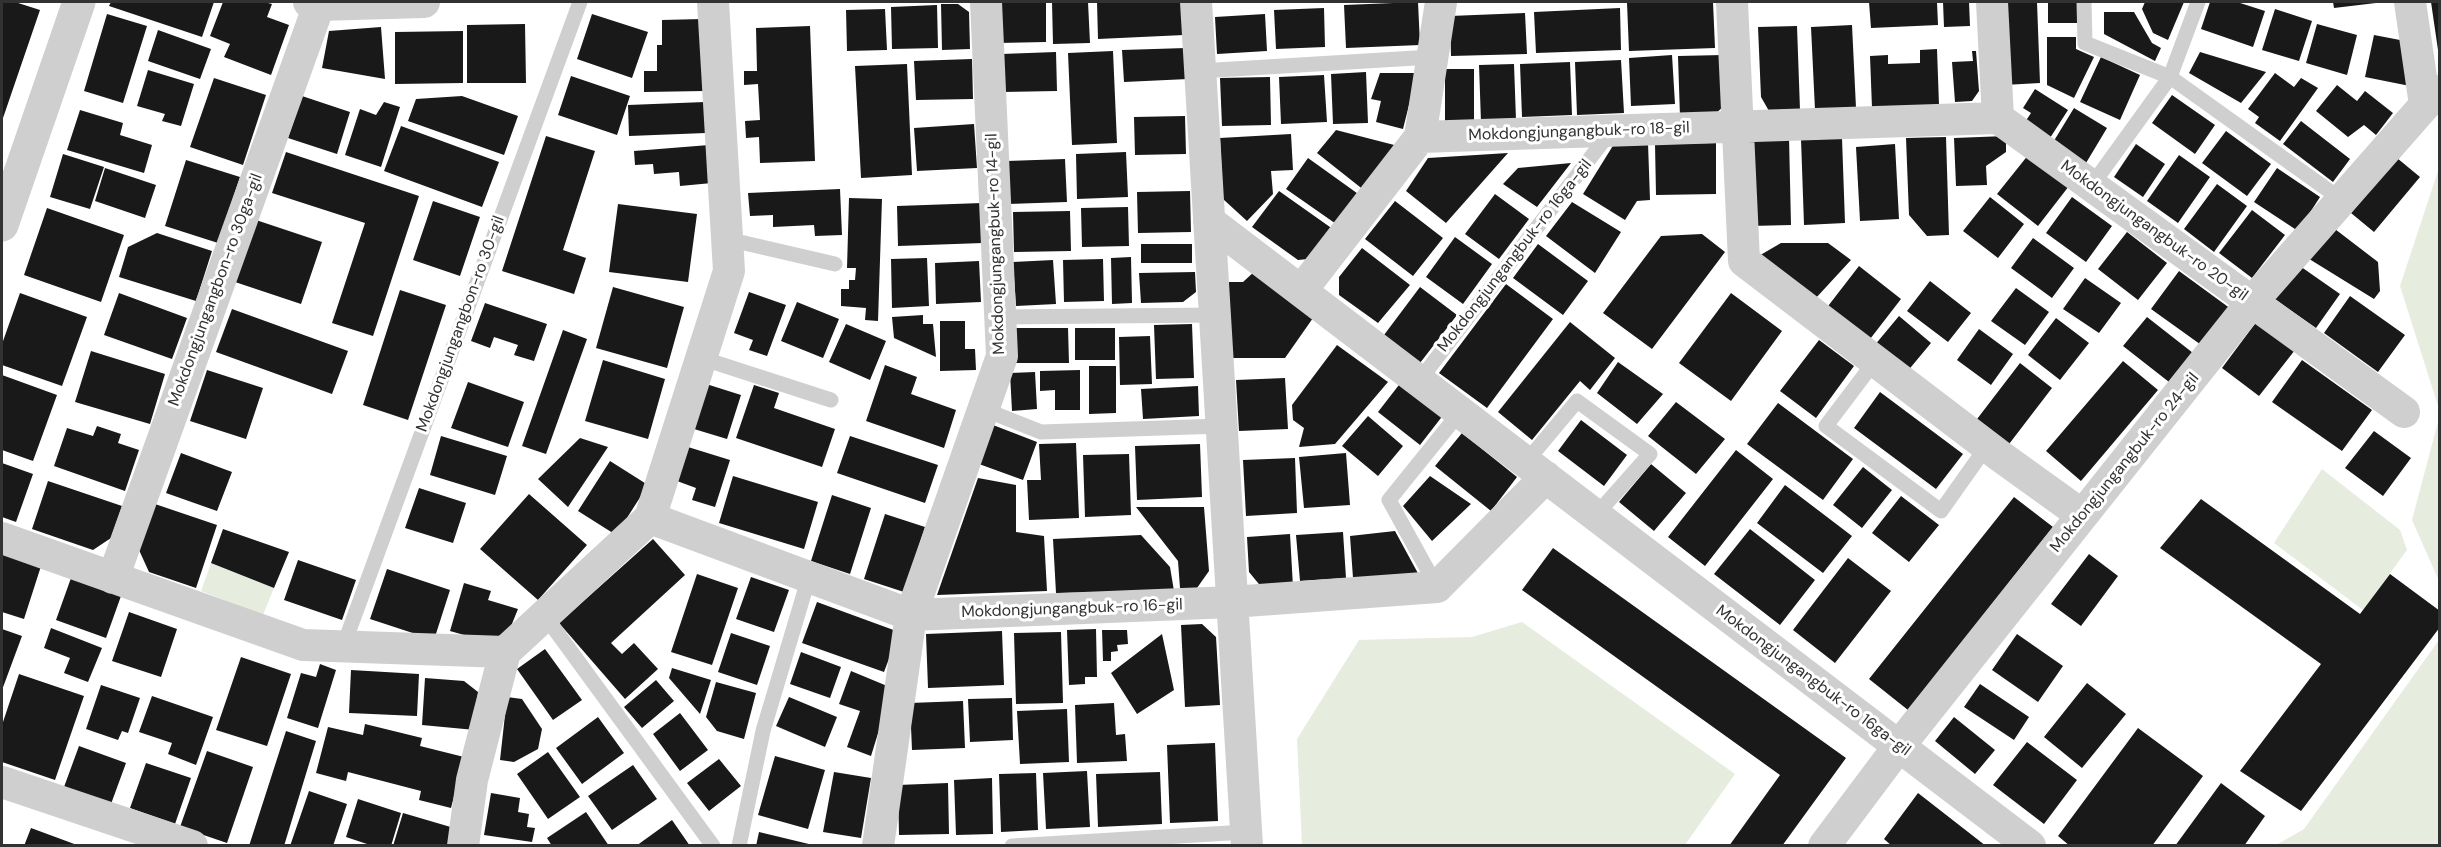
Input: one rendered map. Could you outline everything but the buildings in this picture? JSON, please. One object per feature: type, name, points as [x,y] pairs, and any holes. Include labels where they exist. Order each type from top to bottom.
[{"type":"street","points":[[2,225],[79,2]]},
{"type":"street","points":[[316,3],[424,2]]},
{"type":"street","points":[[463,846],[472,780],[505,652],[650,518],[729,271],[713,2]]},
{"type":"street","name":"Mokdongjungangbuk-ro 14-gil","points":[[878,846],[911,615],[1002,356],[986,2]]},
{"type":"street","points":[[1196,2],[1247,839]]},
{"type":"street","points":[[1301,291],[1420,137],[1441,2]]},
{"type":"street","points":[[1732,2],[1744,261],[2082,516]]},
{"type":"street","points":[[1992,2],[1998,118]]},
{"type":"street","points":[[2410,2],[2432,98]]},
{"type":"street","name":"Mokdongjungangbon-ro 30ga-gil","points":[[113,578],[316,3]]},
{"type":"street","name":"Mokdongjungangbuk-ro 24-gil","points":[[1824,846],[1899,746],[2253,302],[2432,98]]},
{"type":"street","name":"Mokdongjungangbuk-ro 18-gil","points":[[1420,137],[1998,118]]},
{"type":"street","name":"Mokdongjungangbuk-ro 20-gil","points":[[1998,118],[2404,412]]},
{"type":"street","name":"Mokdongjungangbuk-ro 16ga-gil","points":[[1209,221],[2030,846]]},
{"type":"street","points":[[1437,587],[1536,470]]},
{"type":"street","points":[[650,518],[911,615]]},
{"type":"street","points":[[2,538],[303,645],[505,652]]},
{"type":"street","name":"Mokdongjungangbuk-ro 16-gil","points":[[911,615],[1232,602],[1437,587]]},
{"type":"street","points":[[2,782],[192,846]]},
{"type":"lane","name":"Mokdongjungangbon-ro 30-gil","points":[[343,647],[580,2]]},
{"type":"lane","points":[[2084,2],[2085,43],[2170,77],[2342,200]]},
{"type":"lane","points":[[2092,185],[2170,77],[2198,2]]},
{"type":"lane","points":[[1200,71],[1432,57]]},
{"type":"lane","name":"Mokdongjungangbuk-ro 16ga-gil","points":[[1419,381],[1612,130]]},
{"type":"lane","points":[[727,239],[835,264]]},
{"type":"lane","points":[[1000,317],[1215,315]]},
{"type":"lane","points":[[701,358],[831,400]]},
{"type":"lane","points":[[1875,361],[1826,426],[1941,511],[1987,446]]},
{"type":"lane","points":[[1536,470],[1577,400],[1650,454],[1596,516]]},
{"type":"lane","points":[[983,409],[1041,432],[1222,426]]},
{"type":"lane","points":[[1437,587],[1389,500],[1460,412]]},
{"type":"lane","points":[[739,846],[763,730],[810,577]]},
{"type":"lane","points":[[545,616],[713,846]]},
{"type":"lane","points":[[1012,846],[1247,839]]},
{"type":"shaded area","points":[[2440,168],[2439,409],[2400,286]]},
{"type":"shaded area","points":[[2439,418],[2439,581],[2412,520]]},
{"type":"shaded area","points":[[2322,469],[2400,530],[2407,550],[2363,610],[2274,543]]},
{"type":"shaded area","points":[[211,563],[274,588],[263,615],[201,591]]},
{"type":"shaded area","points":[[1522,622],[1735,774],[1685,845],[1302,845],[1297,739],[1359,640],[1472,637]]},
{"type":"shaded area","points":[[2439,640],[2439,845],[2276,845],[2304,829]]}]
